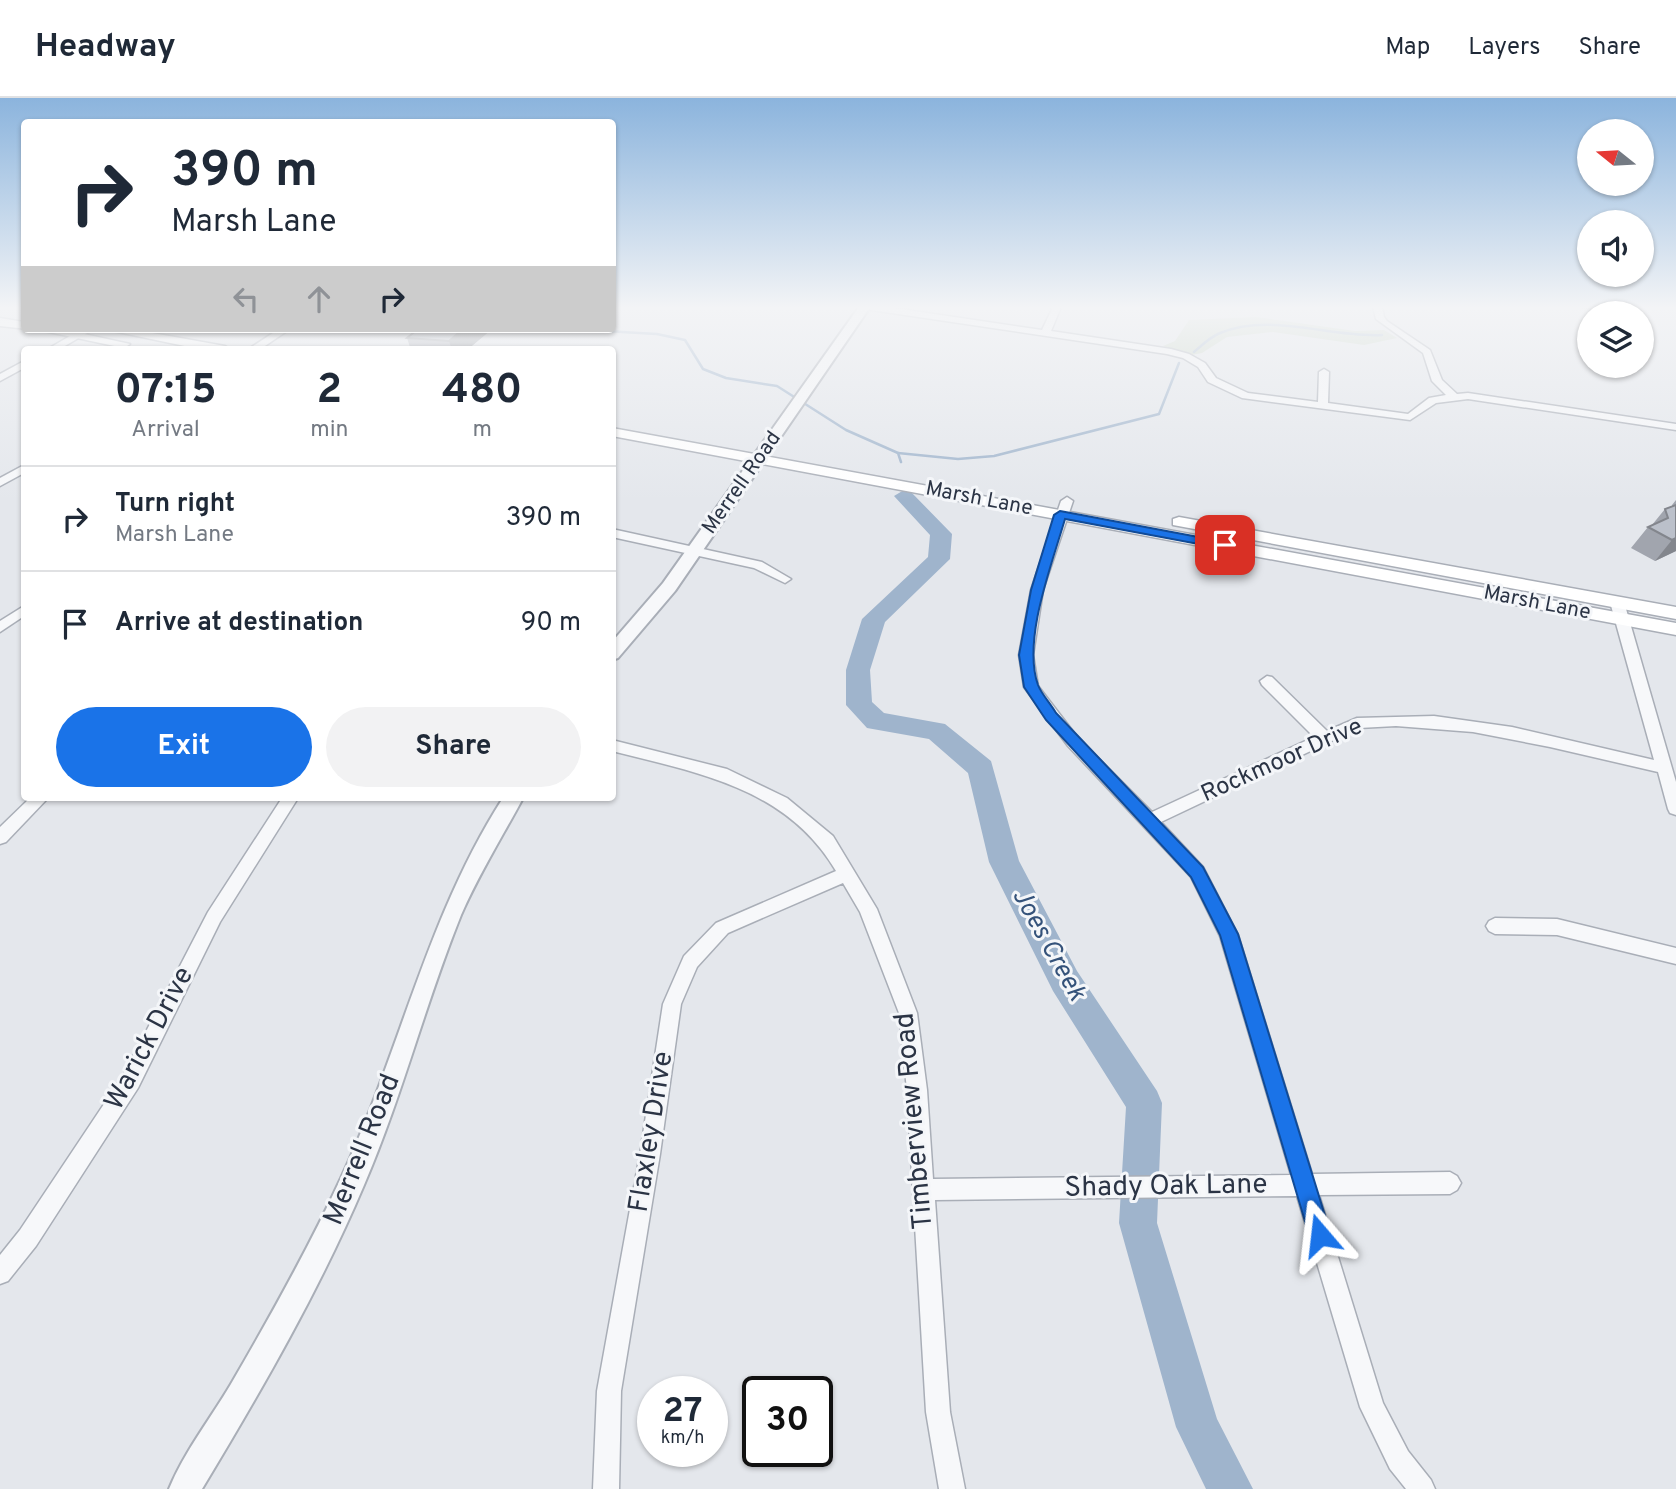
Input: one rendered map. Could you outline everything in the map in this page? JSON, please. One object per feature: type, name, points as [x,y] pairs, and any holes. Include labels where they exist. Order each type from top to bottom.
[{"type":"main road","name":"Marsh Lane","points":[[616,420],[763,453],[1619,610],[1676,629]]},
{"type":"main road","name":"Marsh Lane","points":[[616,433],[763,453]]},
{"type":"main road","name":"Marsh Lane","points":[[1619,610],[1676,612]]},
{"type":"street","name":"Merrell Road","points":[[616,649],[669,587],[820,372]]},
{"type":"street","points":[[1207,372],[1212,380],[1246,396],[1410,418],[1423,427]]},
{"type":"street","points":[[1323,407],[1324,372]]},
{"type":"street","points":[[1434,372],[1437,381],[1452,396]]},
{"type":"street","points":[[1410,418],[1433,400],[1452,396],[1676,427]]},
{"type":"street","points":[[0,483],[21,470]]},
{"type":"street","points":[[1064,508],[1037,590],[1026,655],[1031,687],[1073,742],[1197,872],[1229,934],[1372,1407],[1399,1460],[1422,1489]]},
{"type":"street","points":[[616,534],[758,565],[785,579]]},
{"type":"street","points":[[1619,610],[1676,809]]},
{"type":"street","points":[[0,628],[21,612]]},
{"type":"street","points":[[1267,681],[1324,737]]},
{"type":"street","name":"Rockmoor Drive","points":[[1150,820],[1324,737],[1357,723],[1381,720],[1456,722],[1664,768]]},
{"type":"street","name":"Timberview Road","points":[[616,746],[722,773],[757,787],[781,802],[827,841],[867,909],[908,1013],[938,1412],[952,1489]]},
{"type":"street","points":[[0,837],[37,801]]},
{"type":"street","name":"Warick Drive","points":[[0,1273],[28,1238],[131,1081],[214,917],[288,801]]},
{"type":"street","name":"Merrell Road","points":[[184,1489],[299,1294],[345,1202],[376,1126],[457,894],[477,854],[511,801]]},
{"type":"street","name":"Flaxley Drive","points":[[606,1489],[609,1391],[650,1154],[672,1004],[690,962],[722,928],[848,873]]},
{"type":"street","points":[[1495,926],[1557,927],[1676,956]]},
{"type":"street","name":"Shady Oak Lane","points":[[923,1190],[1450,1183]]},
{"type":"building","points":[[1676,505],[1676,538],[1672,540],[1648,527],[1668,518],[1665,509]]},
{"type":"waterway","name":"Joes Creek","points":[[710,372],[726,378],[777,386],[846,430],[898,453]]},
{"type":"waterway","points":[[898,453],[958,459],[994,456],[1159,414],[1176,372]]},
{"type":"waterway","name":"Joes Creek","points":[[898,453],[901,462]]},
{"type":"waterway","name":"Joes Creek","points":[[904,496],[941,534],[939,559],[874,619],[858,670],[859,705],[876,721],[936,731],[981,768],[1004,862],[1065,981],[1144,1103],[1138,1223],[1198,1427],[1230,1489]]},
{"type":"route","points":[[1225,545],[1060,515],[1037,590],[1026,655],[1031,687],[1051,716],[1197,872],[1229,934],[1320,1235]]}]
